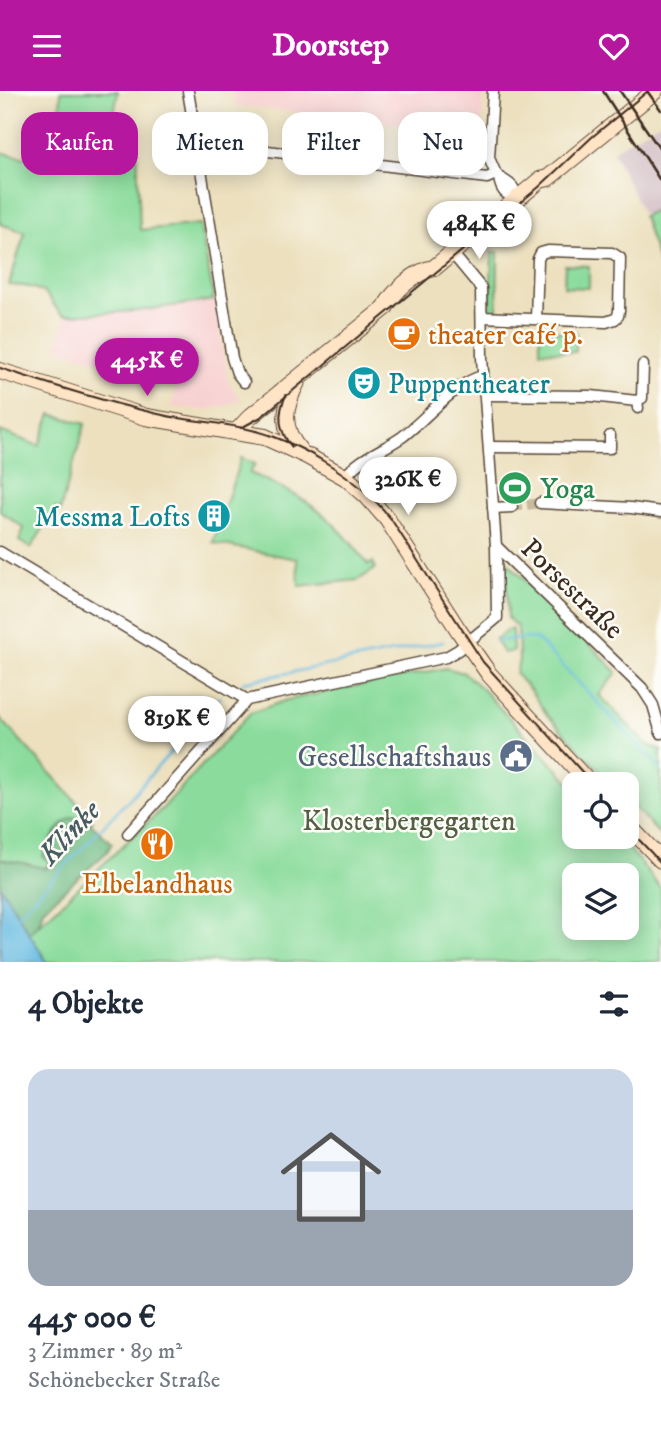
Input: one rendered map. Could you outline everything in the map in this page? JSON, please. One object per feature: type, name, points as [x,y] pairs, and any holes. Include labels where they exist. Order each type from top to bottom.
[{"type":"main road","points":[[237,431],[250,417],[385,308],[398,304],[428,279],[434,268],[540,180],[543,172],[639,91]]},
{"type":"main road","points":[[540,180],[548,179],[655,91]]},
{"type":"main road","points":[[0,371],[146,417],[265,437],[345,477],[367,496],[387,519],[467,643],[500,687],[579,772]]},
{"type":"main road","points":[[299,379],[287,404],[285,421],[291,440],[305,455]]},
{"type":"main road","points":[[639,837],[661,860]]},
{"type":"street","points":[[188,91],[191,112]]},
{"type":"street","points":[[493,91],[489,158],[500,187],[506,194],[517,199]]},
{"type":"street","points":[[268,151],[488,178],[498,176]]},
{"type":"street","points":[[202,175],[232,358],[244,383]]},
{"type":"street","points":[[482,317],[606,322],[615,319],[619,307],[621,260],[618,255],[548,251],[541,253],[538,259],[536,319]]},
{"type":"street","name":"Porsestraße","points":[[452,253],[481,288],[483,376],[496,546],[498,616],[467,643]]},
{"type":"street","points":[[486,395],[591,396],[637,405],[642,398],[643,365]]},
{"type":"street","points":[[345,477],[355,465],[401,437],[469,380],[483,376]]},
{"type":"street","points":[[490,447],[610,448],[610,436]]},
{"type":"street","points":[[540,503],[661,512]]},
{"type":"street","points":[[494,507],[512,507]]},
{"type":"street","name":"Porsestraße","points":[[496,546],[646,692],[655,709],[661,733]]},
{"type":"street","points":[[0,552],[247,701]]},
{"type":"street","points":[[128,834],[247,701],[446,657],[467,643]]},
{"type":"shaded area","points":[[235,91],[484,91],[482,112],[398,112],[398,124],[384,122],[384,112],[296,112],[234,105]]},
{"type":"shaded area","points":[[661,121],[661,207],[644,216],[613,151]]},
{"type":"shaded area","points":[[215,301],[228,381],[241,400],[224,406],[208,410],[172,407],[177,382],[57,349],[65,315],[135,312]]},
{"type":"green space","points":[[61,91],[118,91],[114,112],[60,112]]},
{"type":"green space","points":[[0,152],[21,157],[21,175],[138,175],[140,230],[200,224],[214,300],[138,311],[64,315],[47,295],[40,291],[9,285],[25,232],[0,224]]},
{"type":"green space","points":[[661,209],[661,270],[643,216]]},
{"type":"green space","points":[[492,252],[498,252],[497,312],[490,312]]},
{"type":"green space","points":[[565,265],[589,266],[589,288],[564,287]]},
{"type":"green space","points":[[540,331],[576,332],[576,352],[540,351]]},
{"type":"green space","points":[[51,414],[85,424],[60,511],[56,508],[31,548],[19,541],[24,528],[0,511],[0,431],[39,446]]},
{"type":"green space","points":[[241,458],[255,464],[250,473],[287,491],[317,510],[343,533],[368,565],[373,562],[375,569],[358,580],[299,586],[297,559],[213,543]]},
{"type":"green space","points":[[506,561],[617,672],[599,695],[646,744],[661,750],[661,836],[639,812],[639,772],[601,772],[547,715],[516,674],[519,660],[518,628],[508,618]]},
{"type":"green space","points":[[512,629],[513,651],[503,653],[495,640]]},
{"type":"green space","name":"Klosterbergegarten","points":[[446,668],[464,673],[562,774],[562,849],[629,849],[661,889],[661,962],[47,962],[29,934],[163,808],[250,713],[287,700]]},
{"type":"green space","points":[[0,718],[93,820],[77,845],[9,892],[0,879]]},
{"type":"green space","points":[[72,817],[84,818],[112,843],[107,852],[43,909],[40,922],[29,934],[0,886],[0,859],[45,869],[52,864],[43,857],[48,845],[58,829]]},
{"type":"water","points":[[0,886],[47,962],[0,962]]},
{"type":"waterway","name":"Klinke","points":[[496,641],[528,638],[538,640],[661,769]]},
{"type":"waterway","name":"Klinke","points":[[243,682],[443,642]]},
{"type":"waterway","name":"Klinke","points":[[15,918],[130,798],[220,697]]},
{"type":"tunnel","points":[[512,507],[540,503]]},
{"type":"tram line","points":[[241,428],[261,417],[539,187],[592,137],[648,91]]},
{"type":"tram line","points":[[0,368],[135,408],[263,433],[304,450],[344,474],[378,503],[391,519],[483,662],[582,772]]},
{"type":"tram line","points":[[286,395],[281,409],[281,423],[284,435],[292,447]]},
{"type":"tram line","points":[[639,840],[661,863]]},
{"type":"railway","points":[[603,91],[661,182]]},
{"type":"railway","points":[[620,91],[661,151]]},
{"type":"railway","points":[[647,91],[661,110]]},
{"type":"place","name":"theater café p.","points":[[404,334]]},
{"type":"place","name":"Puppentheater","points":[[364,383]]},
{"type":"place","name":"Yoga","points":[[515,488]]},
{"type":"place","name":"Messma Lofts","points":[[214,516]]},
{"type":"place","name":"Gesellschaftshaus","points":[[516,756]]},
{"type":"place","name":"Elbelandhaus","points":[[157,844]]}]
